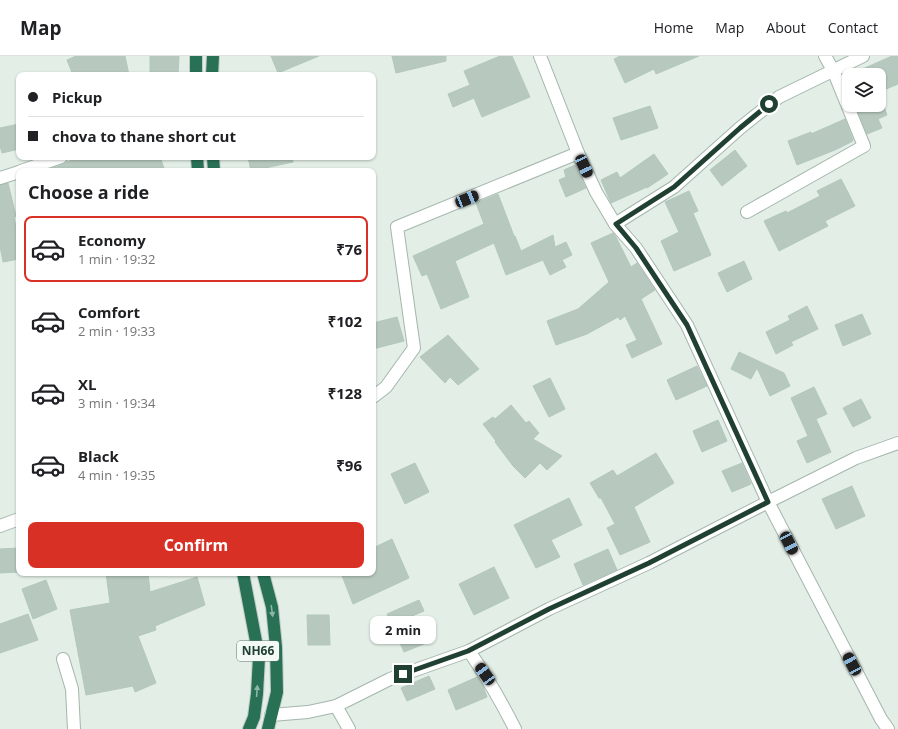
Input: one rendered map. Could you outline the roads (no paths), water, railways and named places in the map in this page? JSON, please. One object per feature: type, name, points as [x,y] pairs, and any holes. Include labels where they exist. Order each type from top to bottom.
[{"type":"highway","points":[[196,56],[196,72]]},
{"type":"highway","points":[[212,72],[213,56]]},
{"type":"highway","name":"NH66","points":[[244,576],[259,657],[258,694],[254,717],[249,729]]},
{"type":"highway","name":"NH66","points":[[264,576],[272,607],[276,647],[277,692],[268,729]]},
{"type":"street","points":[[540,56],[578,153],[596,192],[616,224],[636,248],[687,325],[768,502],[888,729]]},
{"type":"street","points":[[747,212],[864,146],[833,70],[825,56]]},
{"type":"street","points":[[616,224],[674,187],[740,128],[779,97],[863,56]]},
{"type":"street","points":[[376,395],[386,387],[414,348],[397,227],[578,153]]},
{"type":"street","points":[[29,168],[52,160]]},
{"type":"street","points":[[0,178],[16,172]]},
{"type":"street","points":[[271,715],[308,712],[336,706],[390,678],[468,651],[549,609],[649,563],[856,458],[898,443]]},
{"type":"street","points":[[0,526],[16,520]]},
{"type":"street","points":[[468,651],[485,674],[516,729]]},
{"type":"street","points":[[63,659],[72,689],[74,729]]},
{"type":"street","points":[[336,706],[349,729]]}]
